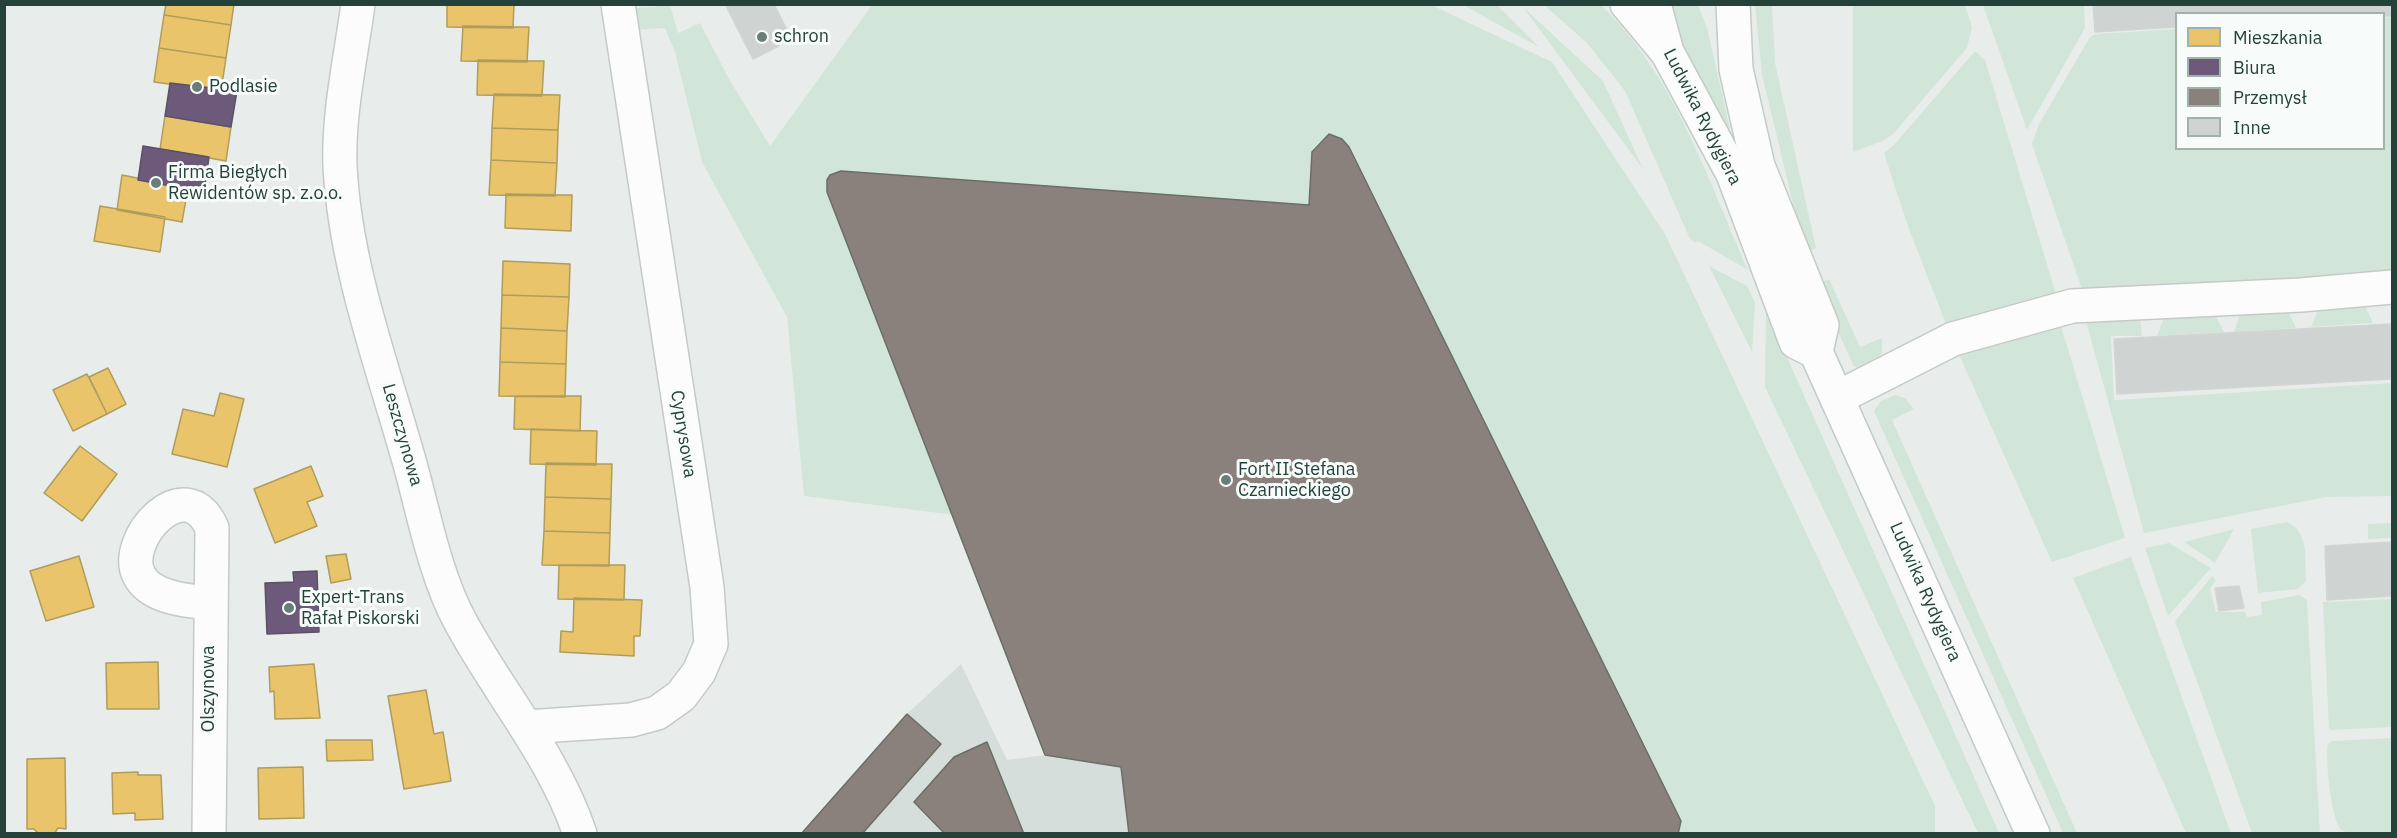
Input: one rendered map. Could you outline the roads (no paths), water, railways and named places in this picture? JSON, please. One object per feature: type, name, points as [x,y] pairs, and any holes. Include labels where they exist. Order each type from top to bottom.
[{"type":"street","name":"Leszczynowa","points":[[358,4],[343,118],[340,163],[343,212],[354,266],[437,560],[459,619],[526,728],[573,812],[580,834]]},
{"type":"street","name":"Cyprysowa","points":[[526,728],[631,720],[657,714],[681,696],[699,672],[711,644],[707,587],[618,4]]},
{"type":"street","points":[[1627,4],[1667,52]]},
{"type":"street","name":"Ludwika Rydygiera","points":[[1654,4],[1667,52],[1733,174],[1796,342],[1816,352]]},
{"type":"street","points":[[1715,4],[1736,69]]},
{"type":"street","name":"Ludwika Rydygiera","points":[[1733,4],[1736,69],[1758,166],[1822,325],[1816,352],[2033,834]]},
{"type":"street","points":[[1837,398],[1953,339],[2072,306],[2301,295],[2392,287]]},
{"type":"street","name":"Olszynowa","points":[[209,603],[183,601],[165,594],[139,576],[135,564],[143,537],[162,512],[174,506],[185,504],[207,515],[212,528],[209,603],[209,834]]},
{"type":"place","name":"schron","points":[[762,37]]},
{"type":"place","name":"Podlasie","points":[[197,87]]},
{"type":"place","name":"Firma Biegłych Rewidentów sp. z.o.o.","points":[[156,183]]},
{"type":"place","name":"Fort II Stefana Czarnieckiego","points":[[1226,480]]},
{"type":"place","name":"Expert-Trans Rafał Piskorski","points":[[289,608]]}]
